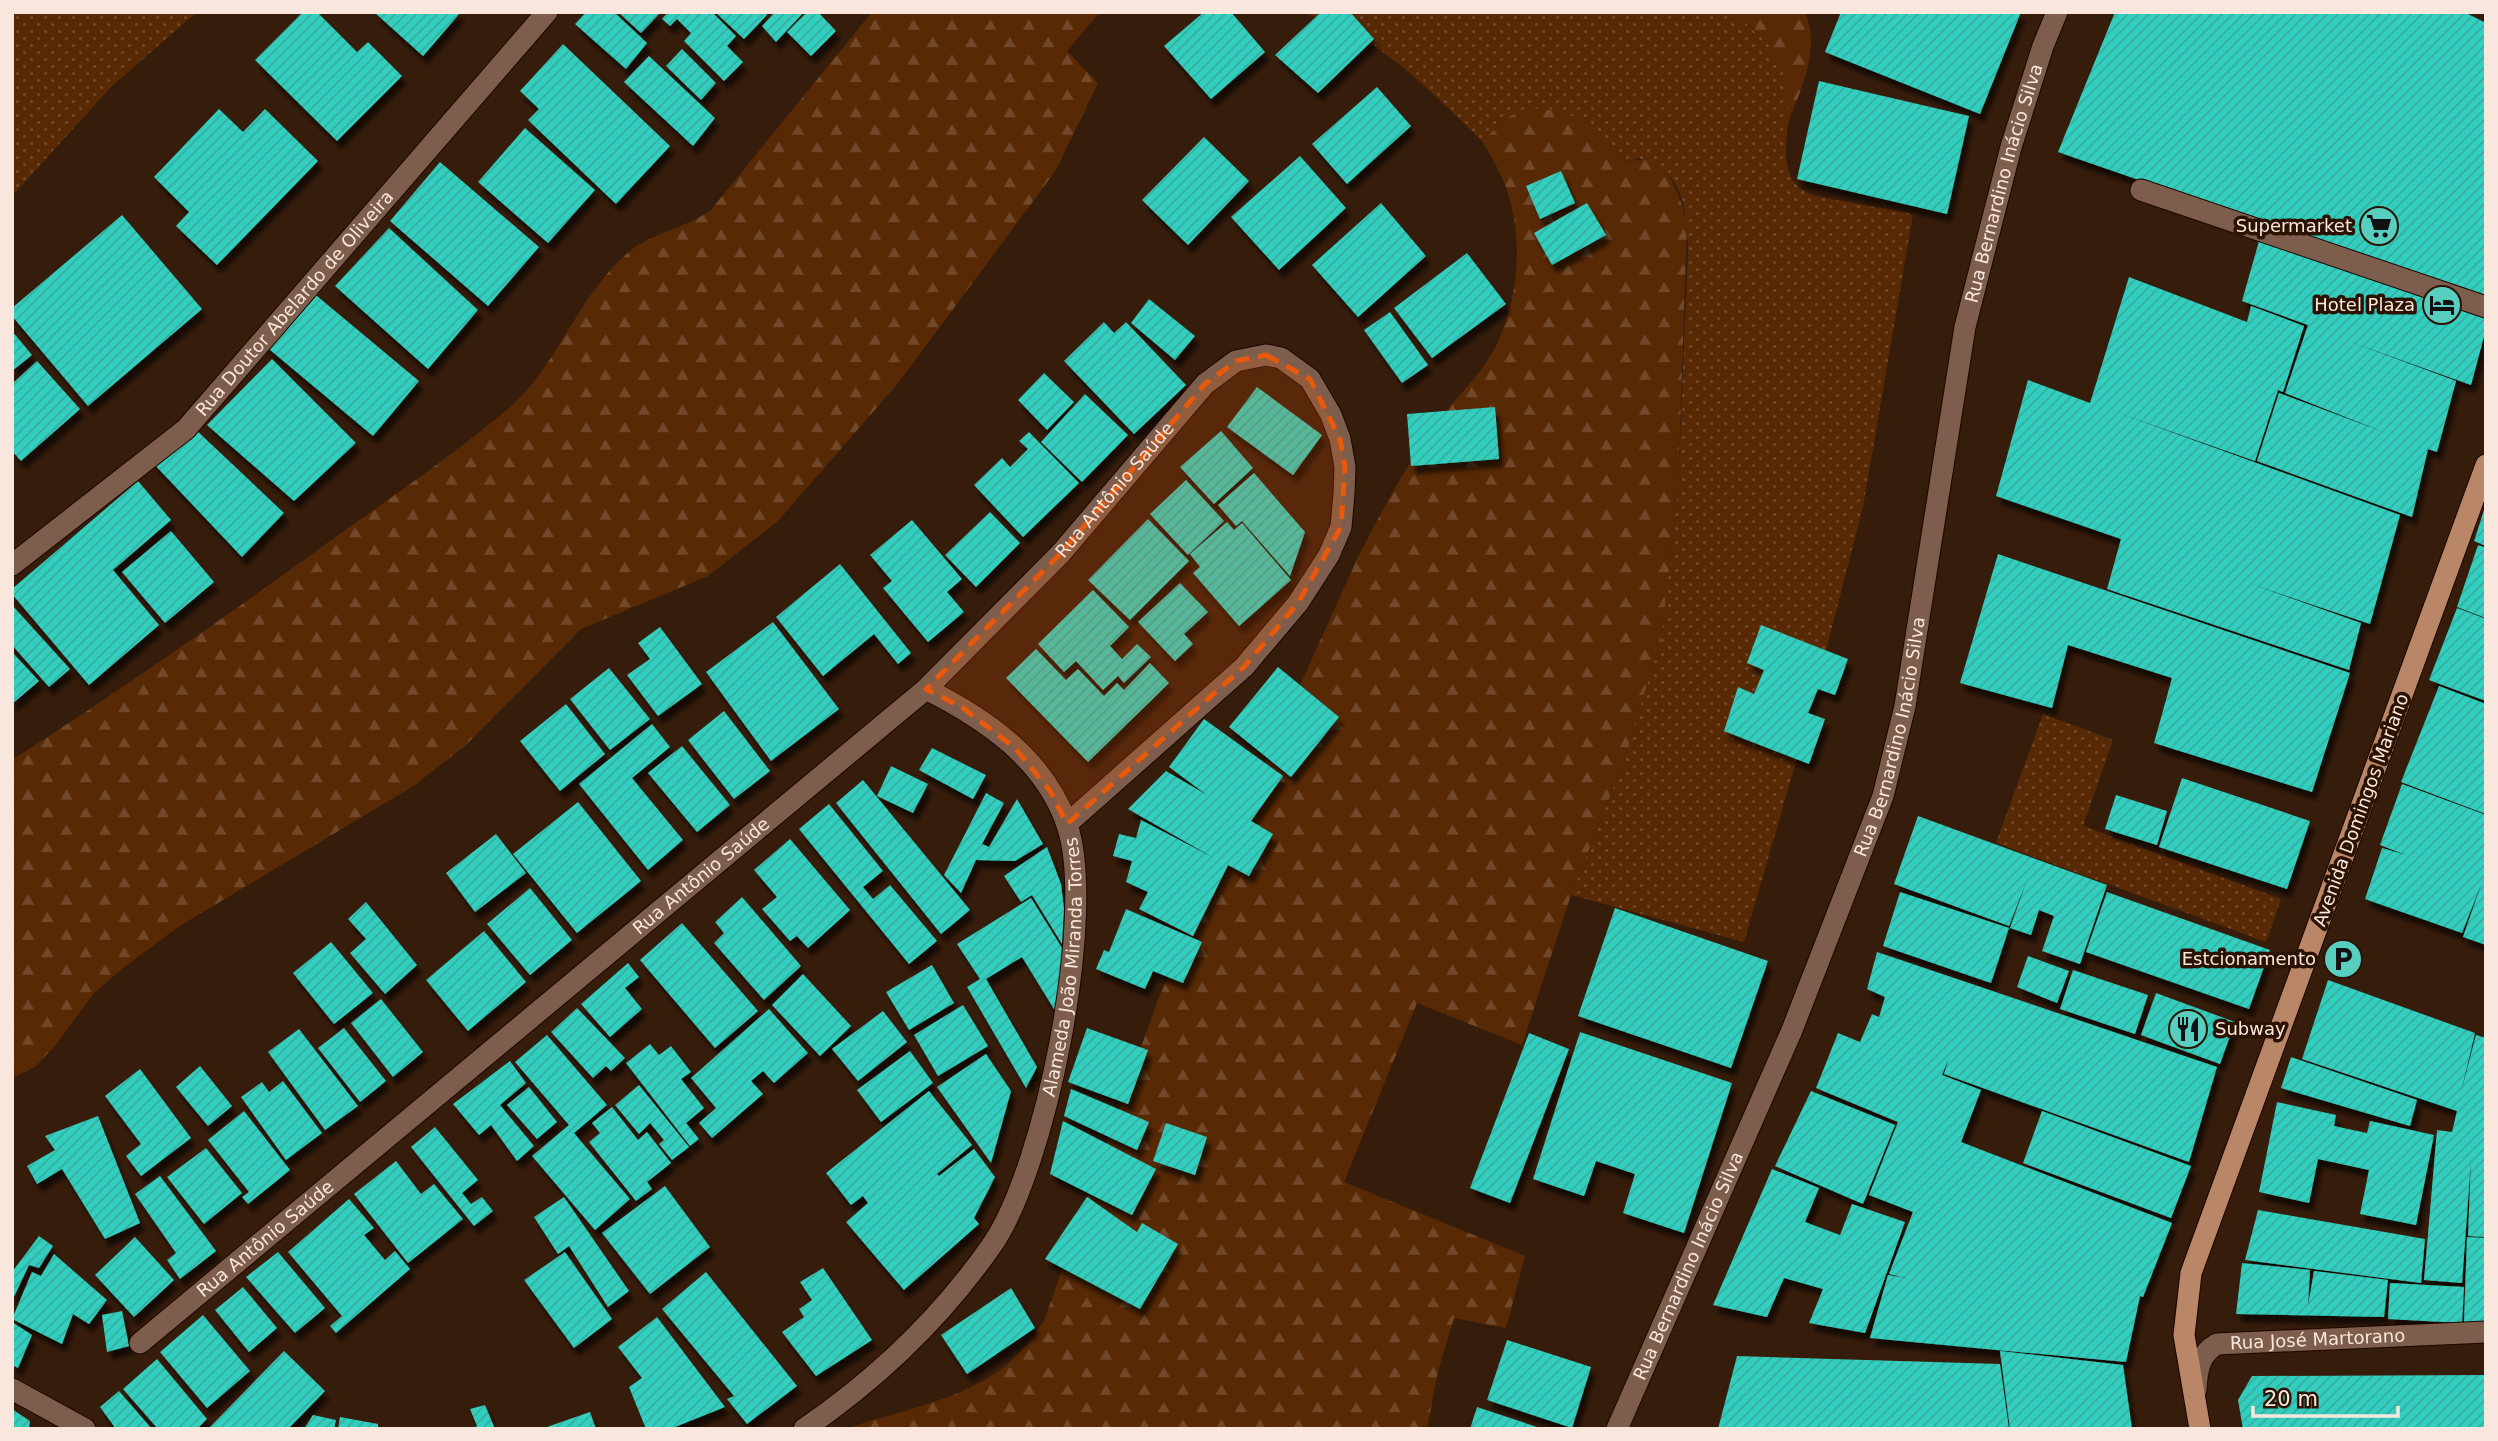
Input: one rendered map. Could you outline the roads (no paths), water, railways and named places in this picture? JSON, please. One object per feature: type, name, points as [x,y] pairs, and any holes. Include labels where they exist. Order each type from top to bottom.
[{"type":"main road","name":"Avenida Domingos Mariano","points":[[2200,1429],[2184,1335],[2191,1273],[2486,465]]},
{"type":"street","name":"Rua Doutor Abelardo de Oliveira","points":[[12,565],[186,429],[547,12]]},
{"type":"street","name":"Rua Bernardino Inácio Silva","points":[[1617,1429],[1792,1030],[1882,796],[1905,706],[1965,327],[2011,147],[2043,46],[2057,12]]},
{"type":"street","points":[[2141,190],[2486,307]]},
{"type":"street","name":"Alameda João Miranda Torres","points":[[804,1429],[858,1392],[930,1321],[993,1244],[1013,1206],[1040,1127],[1068,990],[1075,897],[1074,860],[1067,824],[1244,667],[1298,603],[1329,555],[1341,527],[1345,467],[1340,439],[1331,415],[1310,379],[1281,358],[1266,355],[1236,361],[1223,368]]},
{"type":"street","name":"Rua Antônio Saúde","points":[[140,1343],[926,689],[1061,553],[1205,384],[1223,368]]},
{"type":"street","points":[[926,689],[963,708],[1015,748],[1050,791],[1067,824]]},
{"type":"street","name":"Rua José Martorano","points":[[2195,1405],[2201,1360],[2208,1349],[2217,1344],[2486,1332]]},
{"type":"street","points":[[12,1389],[85,1429]]},
{"type":"place","name":"Supermarket","points":[[2379,226]]},
{"type":"place","name":"Hotel Plaza","points":[[2442,305]]},
{"type":"place","name":"Estcionamento","points":[[2343,959]]},
{"type":"place","name":"Subway","points":[[2188,1029]]}]
